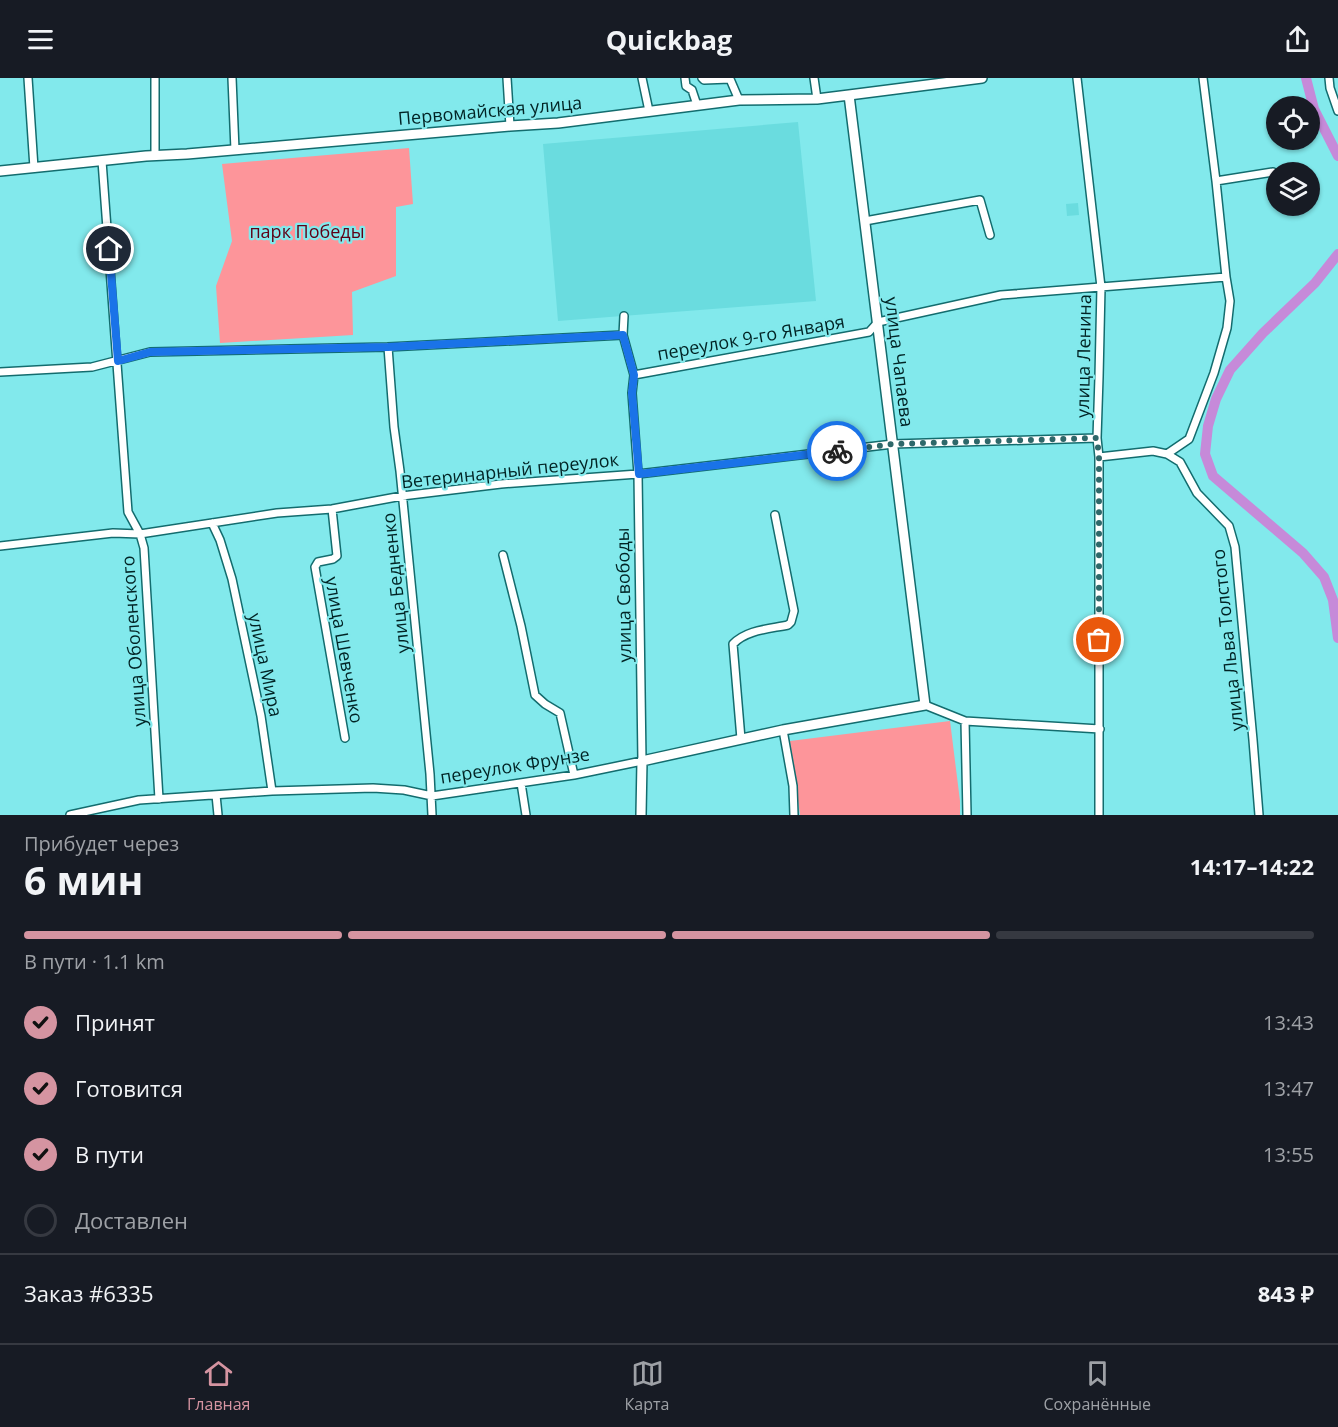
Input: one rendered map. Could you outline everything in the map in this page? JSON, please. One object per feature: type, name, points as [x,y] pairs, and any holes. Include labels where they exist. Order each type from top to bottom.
[{"type":"main road","name":"Первомайская улица","points":[[0,171],[558,123],[739,100],[817,99],[941,81],[982,78]]},
{"type":"main road","name":"улица Чапаева","points":[[849,95],[925,705]]},
{"type":"main road","name":"переулок Фрунзе","points":[[642,761],[783,730],[925,705]]},
{"type":"main road","name":"улица Свободы","points":[[641,815],[642,761]]},
{"type":"street","points":[[28,78],[34,168]]},
{"type":"street","points":[[155,78],[156,156]]},
{"type":"street","points":[[232,78],[235,150]]},
{"type":"street","points":[[507,78],[510,126]]},
{"type":"street","points":[[642,78],[649,111]]},
{"type":"street","points":[[685,78],[686,86],[692,90],[697,105]]},
{"type":"street","points":[[702,78],[704,80],[730,79],[739,100]]},
{"type":"street","points":[[814,78],[817,99]]},
{"type":"street","name":"улица Ленина","points":[[1077,78],[1101,287],[1097,438],[1099,457],[1099,815]]},
{"type":"street","points":[[1099,457],[1153,451],[1167,454],[1189,439],[1214,373],[1227,328],[1230,301],[1203,78]]},
{"type":"street","points":[[1329,78],[1338,111]]},
{"type":"street","name":"улица Оболенского","points":[[102,161],[128,512],[140,534],[144,548],[159,799]]},
{"type":"street","points":[[1216,181],[1266,173]]},
{"type":"street","points":[[865,220],[980,200],[990,235]]},
{"type":"street","name":"переулок 9-го Января","points":[[634,375],[869,332],[878,322],[1001,295],[1226,277]]},
{"type":"street","points":[[624,316],[623,335],[634,375]]},
{"type":"street","points":[[0,372],[92,367],[150,352],[388,347],[623,335]]},
{"type":"street","name":"улица Бедненко","points":[[388,347],[432,815]]},
{"type":"street","name":"улица Свободы","points":[[634,375],[632,393],[639,474],[642,761]]},
{"type":"street","name":"Ветеринарный переулок","points":[[0,546],[113,533],[140,534],[277,513],[332,509],[402,496],[501,484],[639,474],[893,444],[1097,438]]},
{"type":"street","name":"улица Льва Толстого","points":[[1167,454],[1180,462],[1197,493],[1228,526],[1235,548],[1259,815]]},
{"type":"street","name":"улица Шевченко","points":[[332,509],[337,556],[333,560],[318,562],[315,567],[345,738]]},
{"type":"street","points":[[741,739],[733,644],[746,634],[788,625],[794,611],[775,515]]},
{"type":"street","name":"улица Мира","points":[[212,523],[220,540],[232,579],[261,716],[272,791]]},
{"type":"street","points":[[503,555],[535,694],[544,704],[560,713],[574,775]]},
{"type":"street","points":[[925,705],[965,721],[1100,729]]},
{"type":"street","points":[[965,721],[967,815]]},
{"type":"street","points":[[783,730],[793,786],[794,815]]},
{"type":"street","name":"переулок Фрунзе","points":[[70,815],[140,801],[272,791],[373,788],[404,790],[432,796],[574,775],[642,761]]},
{"type":"street","points":[[521,783],[526,815]]},
{"type":"street","points":[[216,795],[218,815]]},
{"type":"shaded area","points":[[798,122],[816,301],[558,321],[543,144]]},
{"type":"shaded area","points":[[1078,203],[1079,215],[1067,216],[1066,204]]},
{"type":"green space","name":"парк Победы","points":[[409,148],[413,204],[396,207],[396,276],[352,292],[353,335],[220,343],[216,286],[232,241],[222,164]]},
{"type":"green space","points":[[950,721],[960,815],[800,815],[790,741]]},
{"type":"waterway","points":[[1306,78],[1314,109],[1338,156]]},
{"type":"waterway","points":[[1338,254],[1315,283],[1263,333],[1230,370],[1216,399],[1208,426],[1205,454],[1213,476],[1303,553],[1324,577],[1333,600],[1338,638]]},
{"type":"way so far","points":[[837,451],[893,444],[1097,438],[1099,457],[1099,640]]},
{"type":"route","points":[[109,249],[118,361],[150,352],[388,347],[623,335],[634,375],[632,393],[639,474],[837,451]]}]
